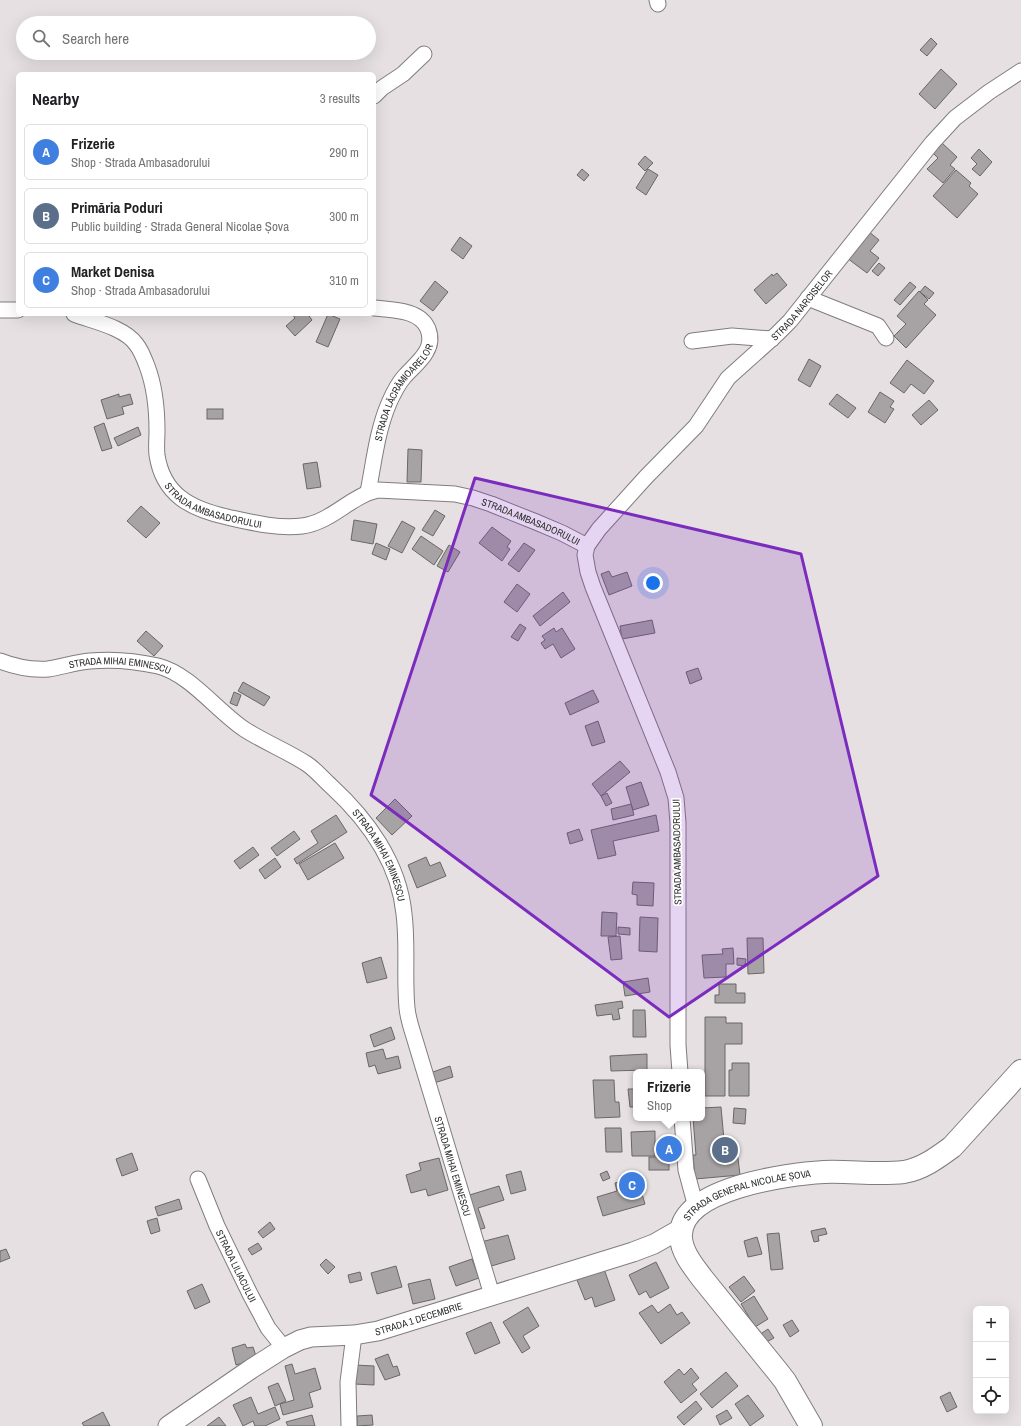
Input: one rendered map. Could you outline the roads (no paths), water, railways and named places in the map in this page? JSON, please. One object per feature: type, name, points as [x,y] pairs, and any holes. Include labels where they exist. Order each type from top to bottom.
[{"type":"main road","name":"STRADA GENERAL NICOLAE ȘOVA","points":[[811,1426],[785,1381],[702,1278],[683,1249],[681,1238],[682,1228],[689,1213],[707,1200],[731,1190],[776,1177],[826,1172],[904,1172],[915,1169],[940,1156],[952,1146],[1021,1071]]},
{"type":"street","points":[[376,94],[382,88],[403,74],[424,54]]},
{"type":"street","name":"STRADA NARCISELOR","points":[[587,546],[599,529],[646,477],[696,426],[728,378],[790,321],[927,149],[955,118],[989,92],[1021,71]]},
{"type":"street","points":[[808,298],[878,326],[886,338]]},
{"type":"street","name":"STRADA LĂCRĂMIOARELOR","points":[[368,492],[379,433],[388,405],[394,392],[403,379],[426,353],[430,344],[430,334],[427,325],[419,318],[408,313],[376,308]]},
{"type":"street","points":[[0,310],[16,310]]},
{"type":"street","name":"STRADA AMBASADORULUI","points":[[80,316],[109,326],[123,333],[136,343],[150,373],[155,394],[157,410],[157,454],[160,468],[167,483],[178,496],[197,508],[214,514],[259,524],[301,526],[326,518],[368,492],[378,490],[454,494],[491,504],[543,525],[587,546],[585,555],[586,563],[593,587],[661,753],[674,787],[678,809],[678,1045],[680,1069]]},
{"type":"street","points":[[692,341],[732,336],[772,339]]},
{"type":"street","name":"STRADA MIHAI EMINESCU","points":[[0,661],[24,668],[36,669],[48,669],[89,661],[116,661],[156,666],[173,671],[186,679],[233,722],[248,732],[309,765],[343,797],[361,818],[383,850],[397,882],[404,912],[408,1016],[492,1295]]},
{"type":"street","points":[[682,1121],[686,1170],[696,1207]]},
{"type":"street","name":"STRADA LILIACULUI","points":[[198,1179],[217,1226],[250,1294],[268,1328],[284,1348]]},
{"type":"street","name":"STRADA 1 DECEMBRIE","points":[[168,1426],[284,1348],[300,1340],[311,1336],[354,1335],[378,1331],[633,1252],[661,1240],[682,1228]]},
{"type":"street","points":[[349,1426],[348,1382],[354,1335]]},
{"type":"place","name":"Frizerie","points":[[669,1149]]},
{"type":"place","name":"Primăria Poduri","points":[[725,1150]]},
{"type":"place","name":"Market Denisa","points":[[632,1185]]}]
